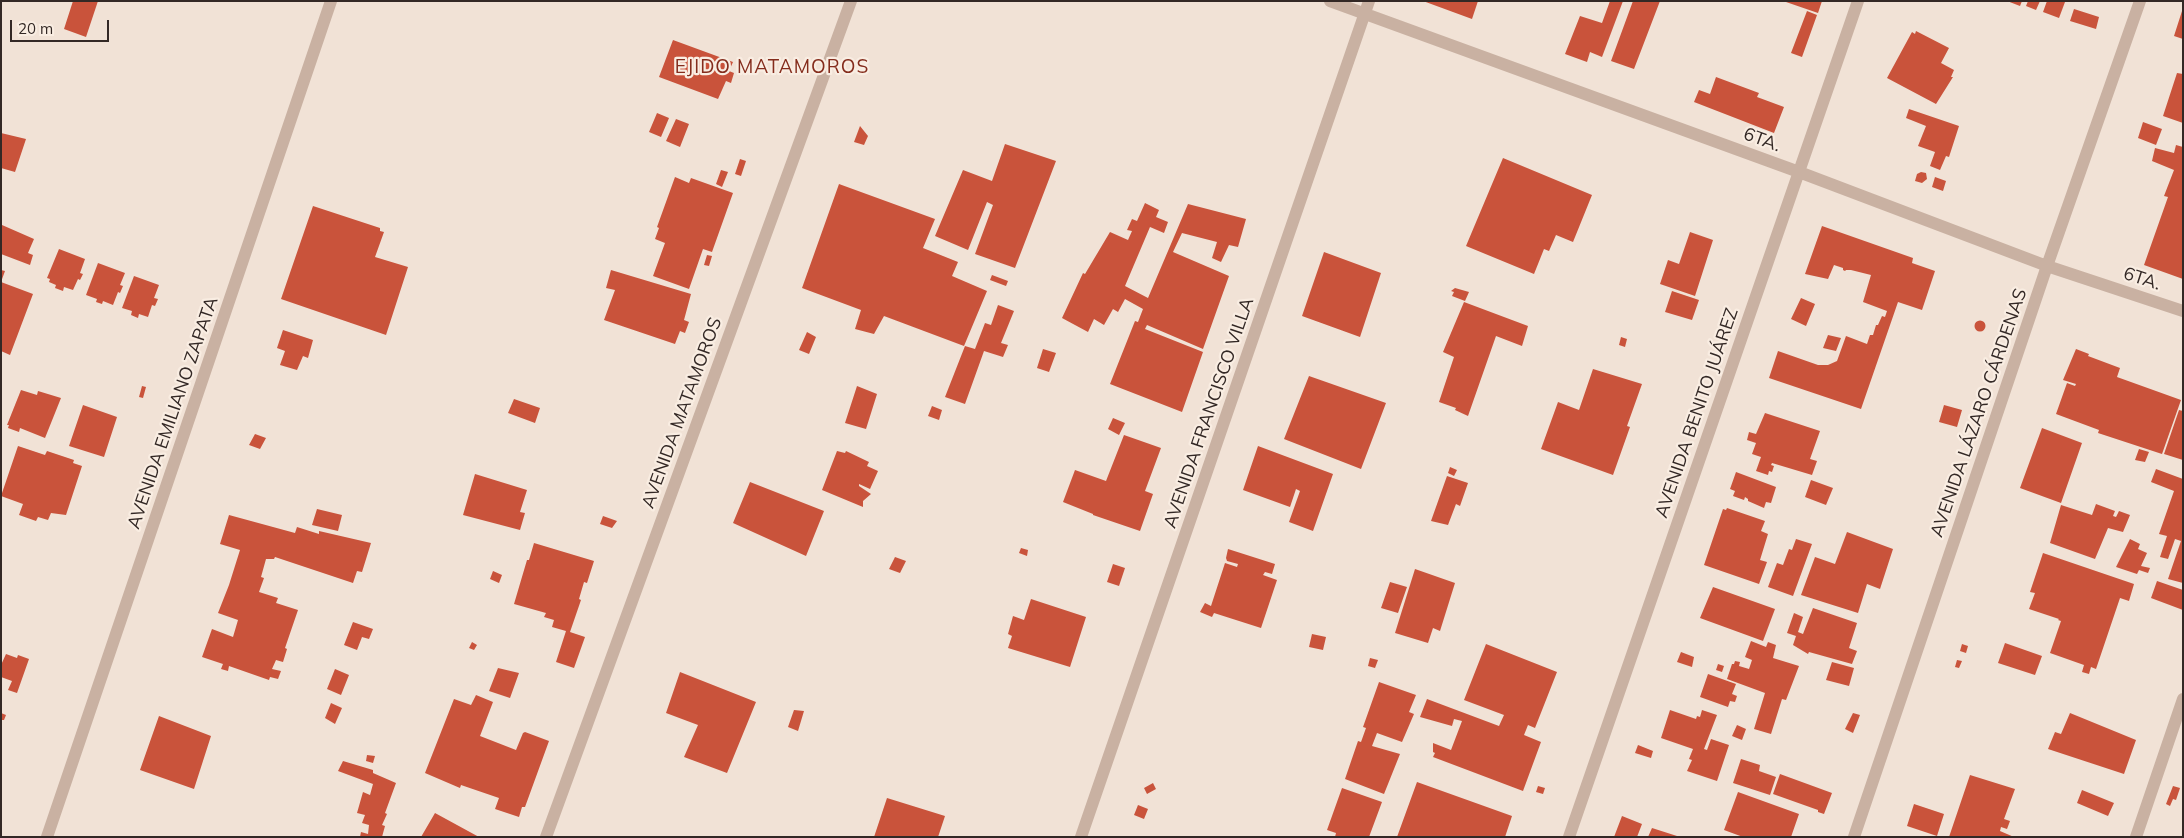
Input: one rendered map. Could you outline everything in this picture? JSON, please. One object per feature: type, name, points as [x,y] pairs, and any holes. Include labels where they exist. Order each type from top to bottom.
[{"type":"street","name":"AVENIDA EMILIANO ZAPATA","points":[[47,837],[332,1]]},
{"type":"street","name":"AVENIDA MATAMOROS","points":[[546,837],[851,1]]},
{"type":"street","name":"6TA.","points":[[1330,1],[1367,7],[2047,266],[2183,311]]},
{"type":"street","name":"AVENIDA BENITO JUÁREZ","points":[[1569,837],[1858,1]]},
{"type":"street","name":"AVENIDA LÁZARO CÁRDENAS","points":[[1854,837],[2047,266],[2140,1]]},
{"type":"street","name":"AVENIDA FRANCISCO VILLA","points":[[1082,837],[1367,7]]},
{"type":"street","points":[[2136,837],[2183,699]]},
{"type":"building","points":[[73,1],[98,1],[86,37],[64,29]]},
{"type":"building","points":[[1423,1],[1478,1],[1472,19]]},
{"type":"building","points":[[1610,1],[1623,1],[1602,57],[1590,52],[1587,62],[1565,54],[1580,16],[1602,23]]},
{"type":"building","points":[[1633,1],[1660,1],[1634,69],[1611,61]]},
{"type":"building","points":[[1786,1],[1822,1],[1818,13],[1786,2]]},
{"type":"building","points":[[2007,1],[2022,1],[2020,6]]},
{"type":"building","points":[[2028,1],[2040,1],[2036,10],[2026,6]]},
{"type":"building","points":[[2047,1],[2065,2],[2059,18],[2043,12]]},
{"type":"building","points":[[2074,9],[2099,17],[2096,29],[2070,21]]},
{"type":"building","points":[[1807,11],[1817,15],[1802,57],[1791,53]]},
{"type":"building","points":[[2183,11],[2183,39],[2174,36]]},
{"type":"building","points":[[1916,31],[1949,48],[1941,63],[1954,70],[1951,77],[1953,77],[1936,104],[1887,78],[1912,32],[1915,34]]},
{"type":"building","points":[[673,40],[733,62],[729,71],[734,73],[731,83],[726,81],[718,99],[659,77]]},
{"type":"building","points":[[2177,73],[2183,74],[2183,123],[2163,116]]},
{"type":"building","points":[[1716,77],[1759,93],[1757,97],[1784,107],[1774,133],[1694,102],[1699,90],[1710,94]]},
{"type":"building","points":[[1909,109],[1959,126],[1949,157],[1946,156],[1940,170],[1930,166],[1935,152],[1918,146],[1926,126],[1906,118]]},
{"type":"building","points":[[657,113],[669,118],[661,137],[649,132]]},
{"type":"building","points":[[676,119],[689,124],[680,147],[666,141]]},
{"type":"building","points":[[2143,122],[2162,129],[2156,145],[2138,138]]},
{"type":"building","points":[[860,126],[868,136],[864,145],[854,142]]},
{"type":"building","points":[[1,133],[26,139],[15,172],[1,168]]},
{"type":"building","points":[[1005,144],[1056,161],[1015,268],[975,254],[993,205],[987,202],[968,250],[935,236],[963,170],[992,181]]},
{"type":"building","points":[[2176,145],[2183,147],[2183,279],[2144,265],[2168,197],[2164,196],[2174,170],[2152,161],[2155,148],[2174,153]]},
{"type":"building","points":[[1503,158],[1592,195],[1573,242],[1556,235],[1549,251],[1544,249],[1534,274],[1466,246]]},
{"type":"building","points":[[740,159],[746,161],[741,176],[735,174]]},
{"type":"building","points":[[721,170],[728,172],[722,187],[716,184]]},
{"type":"building","points":[[1921,172],[1926,173],[1927,179],[1922,183],[1915,181],[1917,174]]},
{"type":"building","points":[[675,177],[689,183],[691,178],[733,193],[712,252],[703,249],[689,289],[653,276],[665,243],[655,239],[659,228],[657,227]]},
{"type":"building","points":[[1935,177],[1946,181],[1943,191],[1932,187]]},
{"type":"building","points":[[839,184],[935,219],[923,248],[958,262],[952,276],[987,291],[964,346],[884,316],[874,334],[855,329],[861,310],[802,288]]},
{"type":"building","points":[[1145,203],[1159,210],[1156,217],[1168,222],[1164,233],[1150,227],[1125,286],[1148,298],[1188,204],[1246,219],[1238,247],[1229,245],[1221,262],[1212,258],[1217,242],[1182,233],[1173,252],[1229,276],[1203,349],[1147,325],[1145,329],[1203,352],[1182,412],[1110,384],[1135,321],[1138,322],[1143,309],[1125,299],[1118,312],[1113,309],[1104,325],[1094,319],[1088,332],[1062,318],[1083,273],[1085,274],[1110,232],[1128,240],[1132,231],[1127,230],[1132,219],[1137,221]]},
{"type":"building","points":[[313,206],[380,228],[380,231],[384,232],[375,257],[408,267],[386,335],[281,299]]},
{"type":"building","points":[[2,225],[34,239],[28,253],[33,255],[30,265],[1,254]]},
{"type":"building","points":[[1822,226],[1913,258],[1912,263],[1935,271],[1922,310],[1898,302],[1861,409],[1769,378],[1778,351],[1818,365],[1828,365],[1837,361],[1846,336],[1867,344],[1870,335],[1873,335],[1876,325],[1878,325],[1882,316],[1885,317],[1887,311],[1863,302],[1871,275],[1851,270],[1845,271],[1843,268],[1834,265],[1828,279],[1805,274]]},
{"type":"building","points":[[1690,232],[1713,240],[1695,296],[1660,284],[1668,260],[1679,264]]},
{"type":"building","points":[[59,249],[85,259],[80,273],[83,274],[80,280],[78,279],[73,290],[64,287],[63,291],[55,288],[56,285],[49,282],[50,279],[47,278]]},
{"type":"building","points":[[1324,252],[1381,273],[1360,337],[1302,316]]},
{"type":"building","points":[[707,255],[712,256],[709,266],[704,265]]},
{"type":"building","points":[[98,263],[125,273],[120,285],[123,286],[120,293],[118,292],[113,305],[103,301],[102,304],[96,302],[97,299],[86,295]]},
{"type":"building","points":[[1,270],[5,271],[1,282]]},
{"type":"building","points":[[611,270],[691,294],[684,320],[689,322],[685,333],[680,331],[675,344],[604,320],[615,290],[606,288]]},
{"type":"building","points":[[992,275],[1008,281],[1006,286],[990,280]]},
{"type":"building","points":[[134,276],[159,285],[154,298],[158,299],[155,306],[152,305],[148,317],[139,314],[138,318],[131,315],[132,311],[122,308]]},
{"type":"building","points":[[1,282],[33,294],[10,355],[1,351]]},
{"type":"building","points":[[1455,288],[1469,292],[1465,301],[1452,296],[1454,292],[1451,291]]},
{"type":"building","points":[[1672,291],[1699,300],[1692,320],[1665,312]]},
{"type":"building","points":[[1801,298],[1815,304],[1806,326],[1791,319]]},
{"type":"building","points":[[1464,302],[1528,326],[1522,346],[1496,336],[1468,416],[1455,410],[1456,408],[1439,402],[1454,357],[1443,352]]},
{"type":"building","points":[[998,305],[1014,311],[1001,343],[1008,345],[1003,357],[984,351],[965,404],[945,397],[965,346],[975,349],[985,323],[991,325]]},
{"type":"building","points":[[1980,320],[1986,326],[1980,332],[1974,326]]},
{"type":"building","points":[[283,330],[313,340],[308,358],[303,356],[297,370],[280,365],[285,351],[277,348]]},
{"type":"building","points":[[807,332],[816,337],[809,354],[799,350]]},
{"type":"building","points":[[1828,335],[1841,338],[1836,351],[1823,348]]},
{"type":"building","points":[[1621,337],[1627,339],[1625,347],[1619,345]]},
{"type":"building","points":[[1043,349],[1056,353],[1049,372],[1037,368]]},
{"type":"building","points":[[2076,349],[2089,354],[2088,356],[2120,368],[2117,377],[2181,400],[2162,454],[2098,433],[2099,430],[2056,414],[2067,383],[2075,386],[2076,384],[2063,380]]},
{"type":"building","points":[[1593,369],[1642,384],[1627,426],[1630,427],[1613,475],[1541,449],[1558,402],[1579,410]]},
{"type":"building","points":[[1309,376],[1386,403],[1361,469],[1284,439]]},
{"type":"building","points":[[142,386],[146,387],[143,398],[139,397]]},
{"type":"building","points":[[857,386],[877,394],[866,429],[845,423]]},
{"type":"building","points":[[21,390],[37,395],[38,391],[61,398],[45,438],[20,428],[19,432],[8,428],[9,425],[7,425]]},
{"type":"building","points":[[514,399],[540,408],[535,423],[508,413]]},
{"type":"building","points":[[83,405],[117,417],[104,457],[69,446]]},
{"type":"building","points":[[1944,405],[1962,410],[1957,427],[1939,422]]},
{"type":"building","points":[[932,406],[942,410],[939,420],[928,416]]},
{"type":"building","points":[[2179,410],[2183,411],[2183,460],[2164,454]]},
{"type":"building","points":[[1765,413],[1820,431],[1810,459],[1817,461],[1812,475],[1772,463],[1771,465],[1774,466],[1772,472],[1769,471],[1768,475],[1756,471],[1761,457],[1752,454],[1756,443],[1747,440],[1749,432],[1756,434]]},
{"type":"building","points":[[1113,418],[1125,423],[1119,435],[1108,429]]},
{"type":"building","points":[[2042,428],[2082,443],[2061,503],[2020,488]]},
{"type":"building","points":[[255,434],[266,438],[260,449],[249,445]]},
{"type":"building","points":[[1124,435],[1161,448],[1145,491],[1153,494],[1140,531],[1093,515],[1063,502],[1075,470],[1106,481]]},
{"type":"building","points":[[18,446],[45,455],[47,451],[74,460],[73,463],[82,466],[66,515],[51,513],[48,520],[38,517],[36,521],[19,515],[23,504],[1,496]]},
{"type":"building","points":[[1258,446],[1333,474],[1313,531],[1289,522],[1300,491],[1296,489],[1290,507],[1243,490]]},
{"type":"building","points":[[2139,449],[2149,452],[2145,462],[2135,460]]},
{"type":"building","points":[[837,451],[845,453],[846,451],[869,462],[867,466],[878,471],[870,489],[859,484],[859,486],[871,494],[863,501],[863,507],[822,490]]},
{"type":"building","points":[[1450,467],[1457,470],[1454,476],[1448,473]]},
{"type":"building","points":[[2156,469],[2183,479],[2183,583],[2168,579],[2181,541],[2175,539],[2168,559],[2160,557],[2167,536],[2159,534],[2174,491],[2151,482]]},
{"type":"building","points":[[1736,472],[1776,487],[1771,503],[1766,502],[1764,508],[1748,501],[1745,497],[1744,500],[1733,496],[1735,491],[1730,489]]},
{"type":"building","points":[[475,474],[527,490],[520,512],[525,513],[520,530],[463,515]]},
{"type":"building","points":[[1447,476],[1468,483],[1460,506],[1456,504],[1448,525],[1431,521]]},
{"type":"building","points":[[1811,480],[1833,488],[1826,505],[1805,497]]},
{"type":"building","points":[[750,482],[824,511],[806,556],[733,523]]},
{"type":"building","points":[[2096,504],[2115,511],[2113,516],[2116,517],[2119,511],[2130,515],[2123,532],[2108,528],[2095,559],[2050,543],[2061,505],[2092,515]]},
{"type":"building","points":[[1727,508],[1765,521],[1761,531],[1768,534],[1760,560],[1767,562],[1759,584],[1704,565],[1723,509],[1726,510]]},
{"type":"building","points":[[317,509],[342,515],[338,531],[312,525]]},
{"type":"building","points":[[229,515],[295,533],[297,527],[319,534],[319,531],[371,543],[362,572],[357,571],[353,583],[275,557],[274,559],[266,559],[261,577],[264,578],[259,592],[278,598],[276,603],[298,610],[285,648],[287,649],[283,662],[276,660],[272,669],[281,671],[278,679],[270,677],[269,680],[229,666],[228,671],[221,669],[223,664],[202,657],[212,629],[233,637],[238,620],[218,613],[240,550],[220,544]]},
{"type":"building","points":[[603,516],[617,521],[612,528],[600,524]]},
{"type":"building","points":[[1847,532],[1893,549],[1880,589],[1867,584],[1858,613],[1801,595],[1815,557],[1835,564]]},
{"type":"building","points":[[1796,539],[1812,544],[1793,596],[1768,587],[1777,563],[1783,565],[1789,549],[1792,550]]},
{"type":"building","points":[[2130,539],[2140,544],[2138,549],[2147,553],[2141,566],[2150,568],[2148,573],[2139,570],[2137,574],[2116,567]]},
{"type":"building","points":[[534,543],[594,561],[587,583],[584,582],[579,599],[581,600],[570,632],[585,637],[574,668],[556,662],[566,631],[552,627],[554,620],[544,617],[546,613],[514,604]]},
{"type":"building","points":[[1021,548],[1028,550],[1027,556],[1019,553]]},
{"type":"building","points":[[1228,549],[1275,564],[1272,574],[1265,572],[1263,575],[1277,580],[1261,628],[1214,613],[1212,617],[1200,612],[1205,603],[1211,606],[1225,563],[1237,567],[1238,564],[1227,561]]},
{"type":"building","points":[[2043,553],[2134,584],[2129,601],[2120,598],[2096,669],[2091,667],[2089,674],[2082,672],[2084,665],[2050,653],[2061,621],[2029,609],[2035,593],[2030,592]]},
{"type":"building","points":[[895,557],[906,561],[900,573],[889,569]]},
{"type":"building","points":[[1113,564],[1125,568],[1119,586],[1107,582]]},
{"type":"building","points":[[1415,569],[1455,583],[1440,631],[1433,628],[1428,643],[1395,633]]},
{"type":"building","points":[[493,571],[502,575],[499,583],[490,579]]},
{"type":"building","points":[[2157,581],[2183,590],[2183,610],[2151,598]]},
{"type":"building","points":[[1390,582],[1407,587],[1398,613],[1381,608]]},
{"type":"building","points":[[1713,587],[1775,609],[1763,641],[1700,618]]},
{"type":"building","points":[[1031,599],[1086,617],[1070,667],[1008,648],[1012,636],[1008,634],[1013,616],[1024,620]]},
{"type":"building","points":[[1813,608],[1857,623],[1849,648],[1857,651],[1852,664],[1809,652],[1808,654],[1793,645],[1796,636],[1787,633],[1794,613],[1803,617],[1798,632],[1803,634]]},
{"type":"building","points":[[353,622],[373,629],[369,639],[362,637],[357,650],[344,645]]},
{"type":"building","points":[[1312,634],[1326,637],[1323,650],[1309,647]]},
{"type":"building","points":[[1751,641],[1766,647],[1768,642],[1776,645],[1773,658],[1799,666],[1786,700],[1782,699],[1771,734],[1754,729],[1765,693],[1727,679],[1732,664],[1735,661],[1740,662],[1739,666],[1749,669],[1752,660],[1745,657]]},
{"type":"building","points":[[472,642],[477,645],[474,650],[469,648]]},
{"type":"building","points":[[2005,643],[2042,656],[2035,675],[1998,663]]},
{"type":"building","points":[[1486,644],[1557,672],[1535,728],[1528,725],[1524,735],[1541,742],[1523,791],[1433,757],[1435,753],[1433,752],[1433,743],[1451,750],[1462,721],[1454,719],[1452,726],[1420,717],[1427,699],[1499,726],[1504,715],[1464,700]]},
{"type":"building","points":[[1962,644],[1968,646],[1966,653],[1960,651]]},
{"type":"building","points":[[1681,652],[1694,657],[1692,667],[1677,662]]},
{"type":"building","points":[[6,654],[17,658],[18,655],[29,659],[17,693],[8,690],[12,681],[1,677],[1,665]]},
{"type":"building","points":[[1370,658],[1378,660],[1375,668],[1368,666]]},
{"type":"building","points":[[1957,660],[1962,661],[1959,668],[1955,667]]},
{"type":"building","points":[[1832,662],[1854,668],[1849,686],[1826,680]]},
{"type":"building","points":[[1718,664],[1724,666],[1722,672],[1716,670]]},
{"type":"building","points":[[498,668],[519,673],[510,698],[489,691]]},
{"type":"building","points":[[335,669],[349,675],[341,695],[327,689]]},
{"type":"building","points":[[680,672],[756,702],[727,773],[684,757],[698,725],[666,713]]},
{"type":"building","points":[[1708,674],[1736,684],[1732,694],[1737,696],[1735,702],[1730,701],[1728,707],[1700,697]]},
{"type":"building","points":[[1379,682],[1416,695],[1409,712],[1414,714],[1402,742],[1377,733],[1372,746],[1400,754],[1384,794],[1345,779],[1358,741],[1361,742],[1366,728],[1363,727]]},
{"type":"building","points":[[476,695],[493,702],[480,736],[516,750],[525,732],[549,741],[525,807],[522,807],[519,817],[495,809],[499,798],[461,785],[460,788],[425,773],[454,699],[471,705]]},
{"type":"building","points":[[331,703],[342,708],[335,724],[325,718]]},
{"type":"building","points":[[794,710],[804,711],[798,731],[788,727]]},
{"type":"building","points":[[1670,710],[1696,719],[1697,716],[1700,717],[1702,710],[1717,715],[1704,749],[1707,750],[1711,739],[1729,745],[1717,781],[1687,771],[1692,760],[1689,759],[1693,749],[1661,738]]},
{"type":"building","points":[[1,713],[6,715],[4,720],[1,720]]},
{"type":"building","points":[[1853,713],[1860,715],[1853,733],[1845,729]]},
{"type":"building","points":[[2070,713],[2136,740],[2124,774],[2048,749],[2055,732],[2061,734]]},
{"type":"building","points":[[159,716],[211,736],[194,789],[140,770]]},
{"type":"building","points":[[1737,725],[1746,729],[1742,740],[1732,736]]},
{"type":"building","points":[[1638,745],[1653,751],[1651,758],[1635,753]]},
{"type":"building","points":[[367,755],[375,756],[373,763],[366,761]]},
{"type":"building","points":[[1741,759],[1760,765],[1759,771],[1776,777],[1770,795],[1733,783]]},
{"type":"building","points":[[343,761],[373,770],[373,773],[396,783],[385,813],[387,814],[382,825],[385,826],[382,837],[360,837],[361,832],[368,834],[369,825],[362,823],[365,815],[357,813],[363,792],[370,795],[373,784],[338,771]]},
{"type":"building","points":[[1780,774],[1832,793],[1824,814],[1818,812],[1818,810],[1773,794]]},
{"type":"building","points":[[1970,775],[2015,789],[2004,819],[2010,821],[2007,829],[2001,827],[2000,831],[2014,837],[1949,837]]},
{"type":"building","points":[[1417,782],[1512,816],[1505,837],[1397,837]]},
{"type":"building","points":[[1153,783],[1156,789],[1147,794],[1144,788]]},
{"type":"building","points":[[1538,786],[1545,788],[1543,794],[1536,792]]},
{"type":"building","points":[[2173,786],[2180,788],[2176,800],[2173,799],[2170,806],[2166,804]]},
{"type":"building","points":[[1342,788],[1382,802],[1369,837],[1335,837],[1336,833],[1327,830]]},
{"type":"building","points":[[2082,790],[2114,803],[2108,816],[2077,803]]},
{"type":"building","points":[[1738,792],[1799,814],[1791,837],[1743,837],[1724,830]]},
{"type":"building","points":[[887,798],[945,816],[938,837],[874,837]]},
{"type":"building","points":[[1914,804],[1944,814],[1937,836],[1907,826]]},
{"type":"building","points":[[1138,805],[1148,809],[1144,819],[1134,815]]},
{"type":"building","points":[[435,813],[479,837],[421,837]]},
{"type":"building","points":[[1622,816],[1642,824],[1637,837],[1614,837]]},
{"type":"building","points":[[1652,828],[1677,836],[1677,837],[1648,837]]},
{"type":"district","name":"EJIDO MATAMOROS","points":[[772,67]]}]
